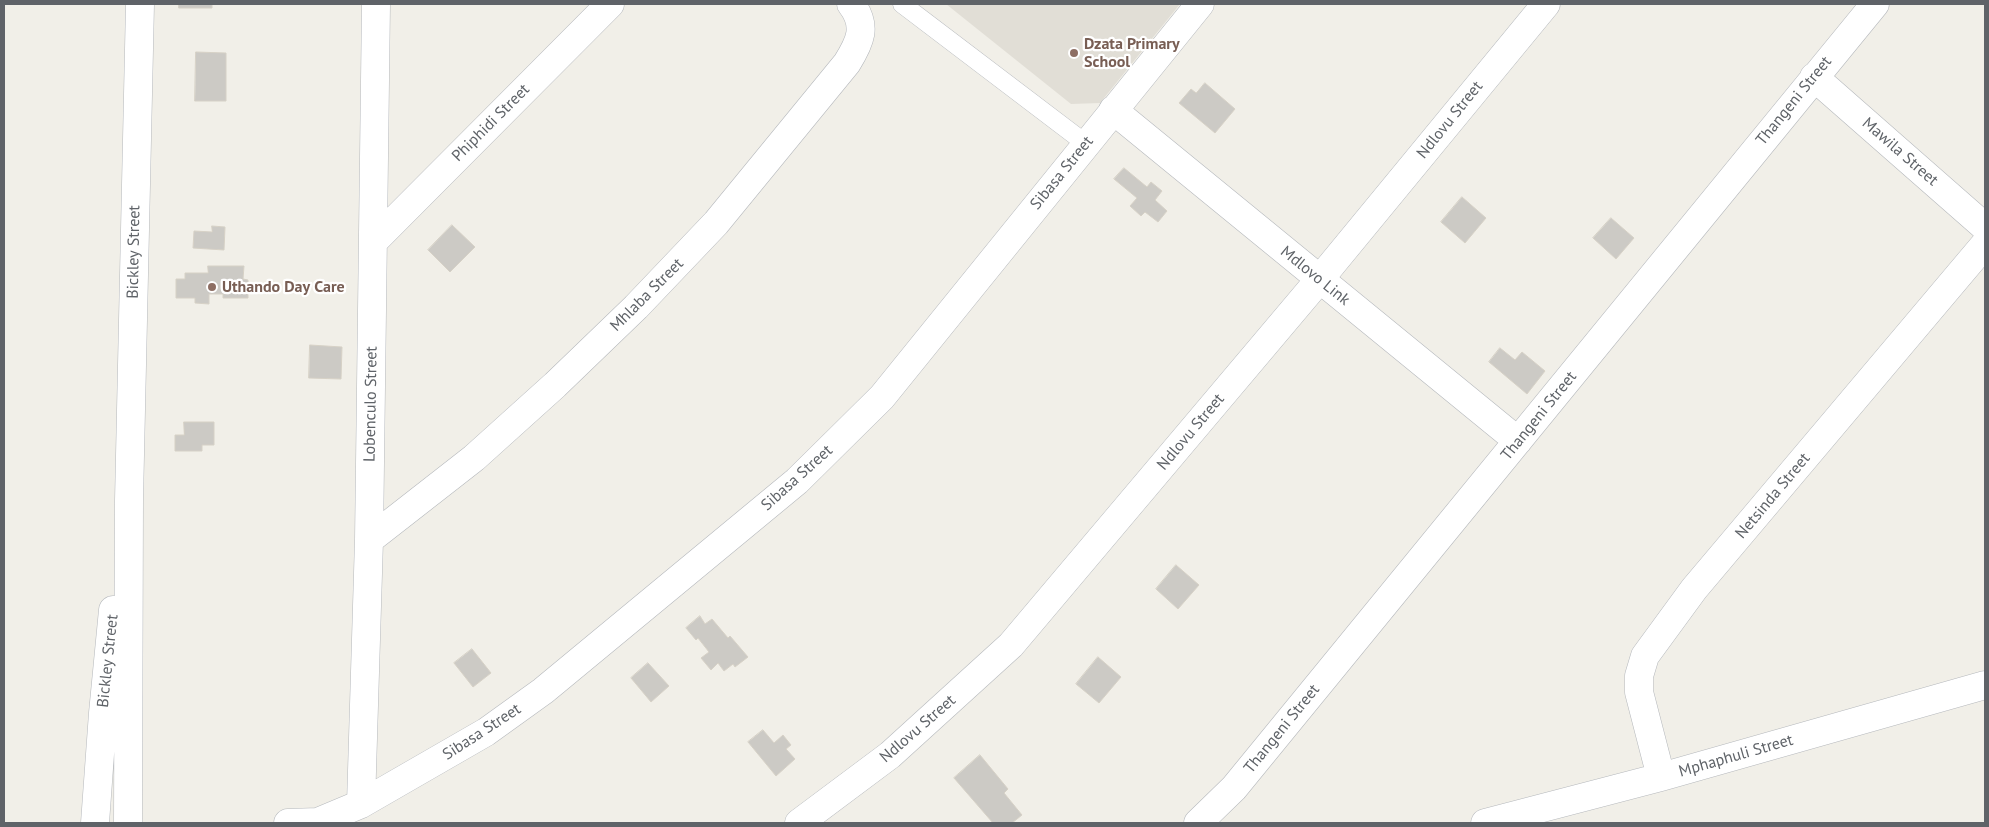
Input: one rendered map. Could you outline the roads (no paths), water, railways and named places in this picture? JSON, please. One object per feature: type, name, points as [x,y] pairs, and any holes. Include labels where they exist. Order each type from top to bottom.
[{"type":"street","name":"Bickley Street","points":[[128,823],[129,500],[140,4]]},
{"type":"street","name":"Lobenculo Street","points":[[361,804],[369,540],[376,4]]},
{"type":"street","name":"Phiphidi Street","points":[[373,242],[610,4]]},
{"type":"street","name":"Mhlaba Street","points":[[369,540],[474,458],[555,385],[636,307],[716,223],[851,57],[860,37],[862,24],[851,4]]},
{"type":"street","name":"Ndlovu Street","points":[[799,823],[890,755],[1011,645],[1319,280],[1546,4]]},
{"type":"street","name":"Thangeni Street","points":[[1203,822],[1234,788],[1875,4]]},
{"type":"street","name":"Sibasa Street","points":[[288,823],[318,822],[361,804],[486,732],[543,691],[797,480],[882,396],[1113,110],[1190,7]]},
{"type":"street","name":"Mawila Street","points":[[1814,77],[1985,226]]},
{"type":"street","name":"Mdlovo Link","points":[[1113,110],[1518,441]]},
{"type":"street","name":"Netsinda Street","points":[[1661,777],[1639,692],[1638,676],[1644,656],[1694,589],[1985,244]]},
{"type":"street","name":"Bickley Street","points":[[95,823],[117,568],[121,532],[129,500]]},
{"type":"street","name":"Mphaphuli Street","points":[[1485,823],[1661,777],[1985,685]]},
{"type":"lane","points":[[902,4],[1085,143]]},
{"type":"place","name":"Dzata Primary School","points":[[1074,53]]},
{"type":"place","name":"Uthando Day Care","points":[[212,287]]}]
